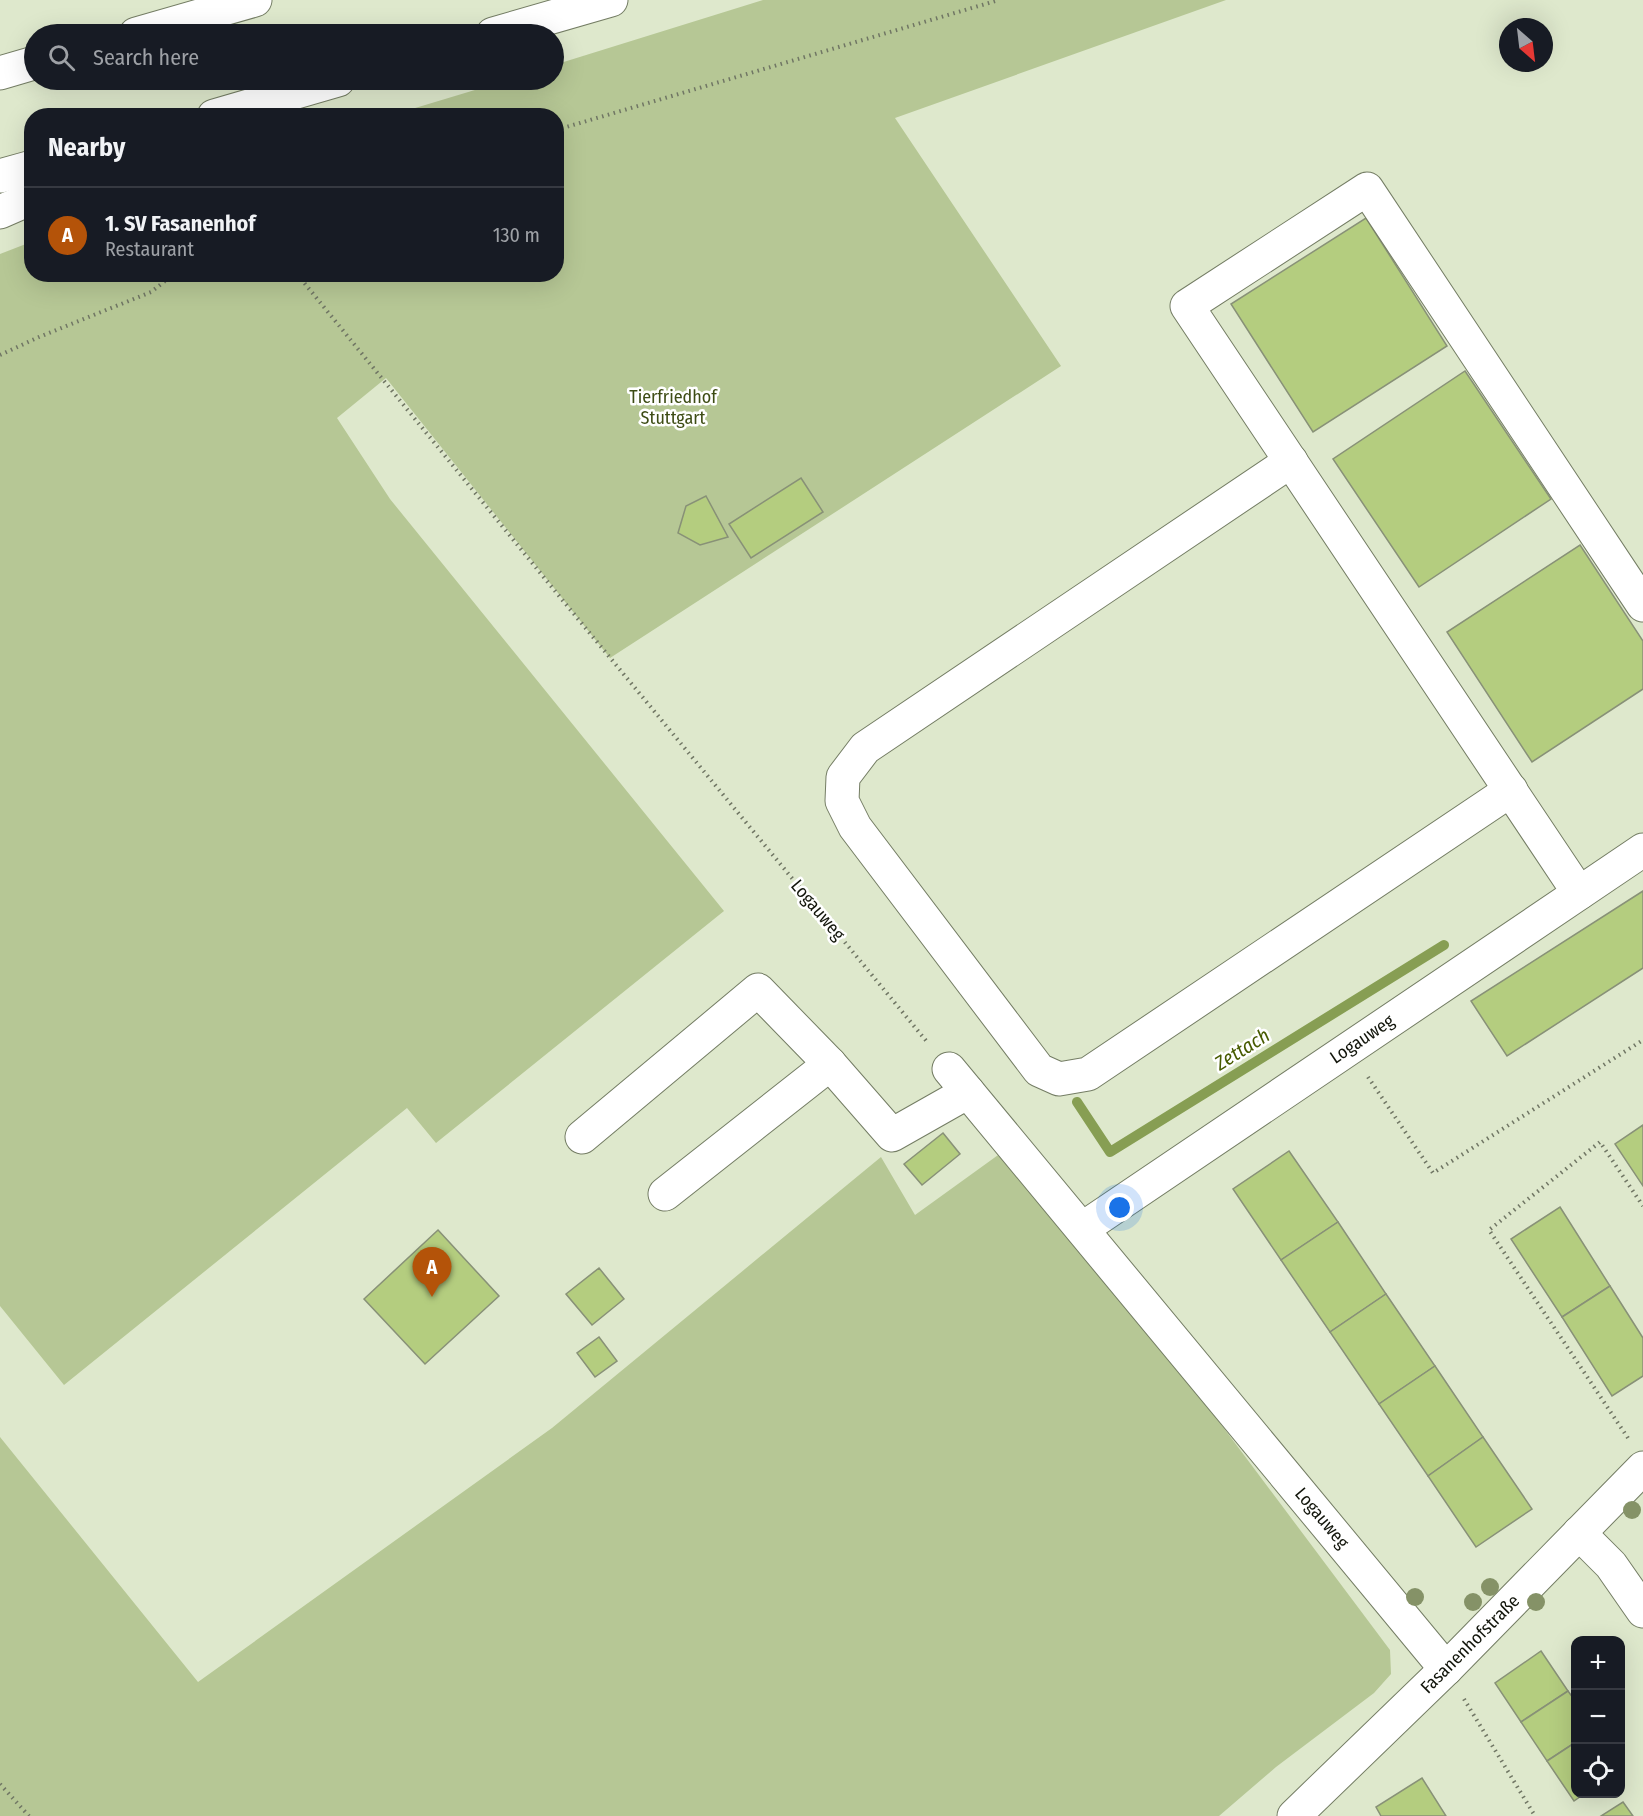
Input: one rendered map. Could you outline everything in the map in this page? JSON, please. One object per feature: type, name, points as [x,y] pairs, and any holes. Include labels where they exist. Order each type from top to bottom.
[{"type":"main road","points":[[171,24],[255,0]]},
{"type":"main road","points":[[528,24],[611,0]]},
{"type":"main road","points":[[0,73],[24,66]]},
{"type":"main road","points":[[242,108],[304,90]]},
{"type":"main road","points":[[0,176],[24,169]]},
{"type":"main road","points":[[1579,893],[1187,306],[1367,189],[1643,605]]},
{"type":"main road","points":[[0,212],[24,202]]},
{"type":"main road","points":[[1291,461],[865,748],[843,777],[842,801],[855,827],[1039,1070],[1059,1079],[1088,1074],[1510,790]]},
{"type":"main road","name":"Logauweg","points":[[1082,1229],[1643,850]]},
{"type":"main road","points":[[582,1137],[758,990],[830,1064],[892,1135],[958,1081]]},
{"type":"main road","points":[[665,1194],[830,1064]]},
{"type":"main road","name":"Logauweg","points":[[958,1081],[1446,1669]]},
{"type":"main road","name":"Fasanenhofstraße","points":[[1294,1816],[1446,1669],[1579,1533],[1637,1455]]},
{"type":"main road","points":[[1579,1533],[1611,1565],[1643,1611]]},
{"type":"path","points":[[564,128],[999,0]]},
{"type":"path","points":[[0,355],[151,292],[164,282]]},
{"type":"path","name":"Logauweg","points":[[304,282],[958,1081]]},
{"type":"path","points":[[1348,1048],[1433,1173],[1643,1040]]},
{"type":"path","points":[[1637,1455],[1489,1230],[1600,1142],[1643,1206]]},
{"type":"path","points":[[1446,1669],[1535,1816]]},
{"type":"path","points":[[0,1784],[29,1816]]},
{"type":"green space","name":"Tierfriedhof Stuttgart","points":[[763,0],[1226,0],[895,118],[1061,366],[610,658],[386,378],[337,418],[390,499],[724,911],[436,1143],[407,1108],[64,1385],[0,1306],[0,254],[24,245],[24,282],[564,282],[564,108],[415,108],[475,90],[564,90],[564,62]]},
{"type":"green space","points":[[1012,1145],[1098,1249],[1217,1419],[1390,1650],[1391,1674],[1374,1693],[1276,1767],[1219,1816],[0,1816],[0,1437],[198,1682],[552,1428],[881,1157],[915,1215]]},
{"type":"building","points":[[1366,218],[1447,346],[1313,432],[1231,304]]},
{"type":"building","points":[[1465,371],[1551,499],[1419,587],[1333,459]]},
{"type":"building","points":[[801,478],[823,512],[751,558],[729,524]]},
{"type":"building","points":[[706,496],[728,537],[700,545],[678,533],[686,506]]},
{"type":"building","points":[[1580,545],[1643,641],[1643,689],[1532,762],[1447,632]]},
{"type":"building","points":[[1643,891],[1643,968],[1507,1056],[1471,1001]]},
{"type":"building","points":[[1643,1125],[1643,1186],[1615,1144]]},
{"type":"building","points":[[943,1133],[960,1154],[922,1185],[904,1164]]},
{"type":"building","points":[[1289,1151],[1338,1222],[1281,1260],[1233,1189]]},
{"type":"building","points":[[1560,1207],[1610,1286],[1562,1317],[1511,1239]]},
{"type":"building","points":[[1338,1222],[1386,1294],[1330,1332],[1281,1260]]},
{"type":"building","points":[[438,1230],[499,1296],[425,1364],[364,1299]]},
{"type":"building","points":[[599,1268],[624,1299],[592,1325],[566,1294]]},
{"type":"building","points":[[1610,1286],[1643,1338],[1643,1376],[1612,1396],[1562,1317]]},
{"type":"building","points":[[1386,1294],[1435,1366],[1379,1404],[1330,1332]]},
{"type":"building","points":[[599,1337],[617,1361],[595,1377],[577,1353]]},
{"type":"building","points":[[1435,1366],[1483,1437],[1428,1476],[1379,1404]]},
{"type":"building","points":[[1483,1437],[1532,1509],[1476,1547],[1428,1476]]},
{"type":"building","points":[[1541,1651],[1568,1691],[1521,1722],[1495,1683]]},
{"type":"building","points":[[1568,1691],[1571,1695],[1571,1745],[1547,1761],[1521,1722]]},
{"type":"building","points":[[1571,1745],[1571,1797],[1547,1761]]},
{"type":"building","points":[[1422,1778],[1446,1816],[1381,1816],[1376,1807]]},
{"type":"building","points":[[1623,1802],[1633,1816],[1601,1816]]},
{"type":"waterway","name":"Zettach","points":[[1077,1102],[1110,1152],[1444,945]]},
{"type":"place","name":"1. SV Fasanenhof","points":[[432,1297]]}]
